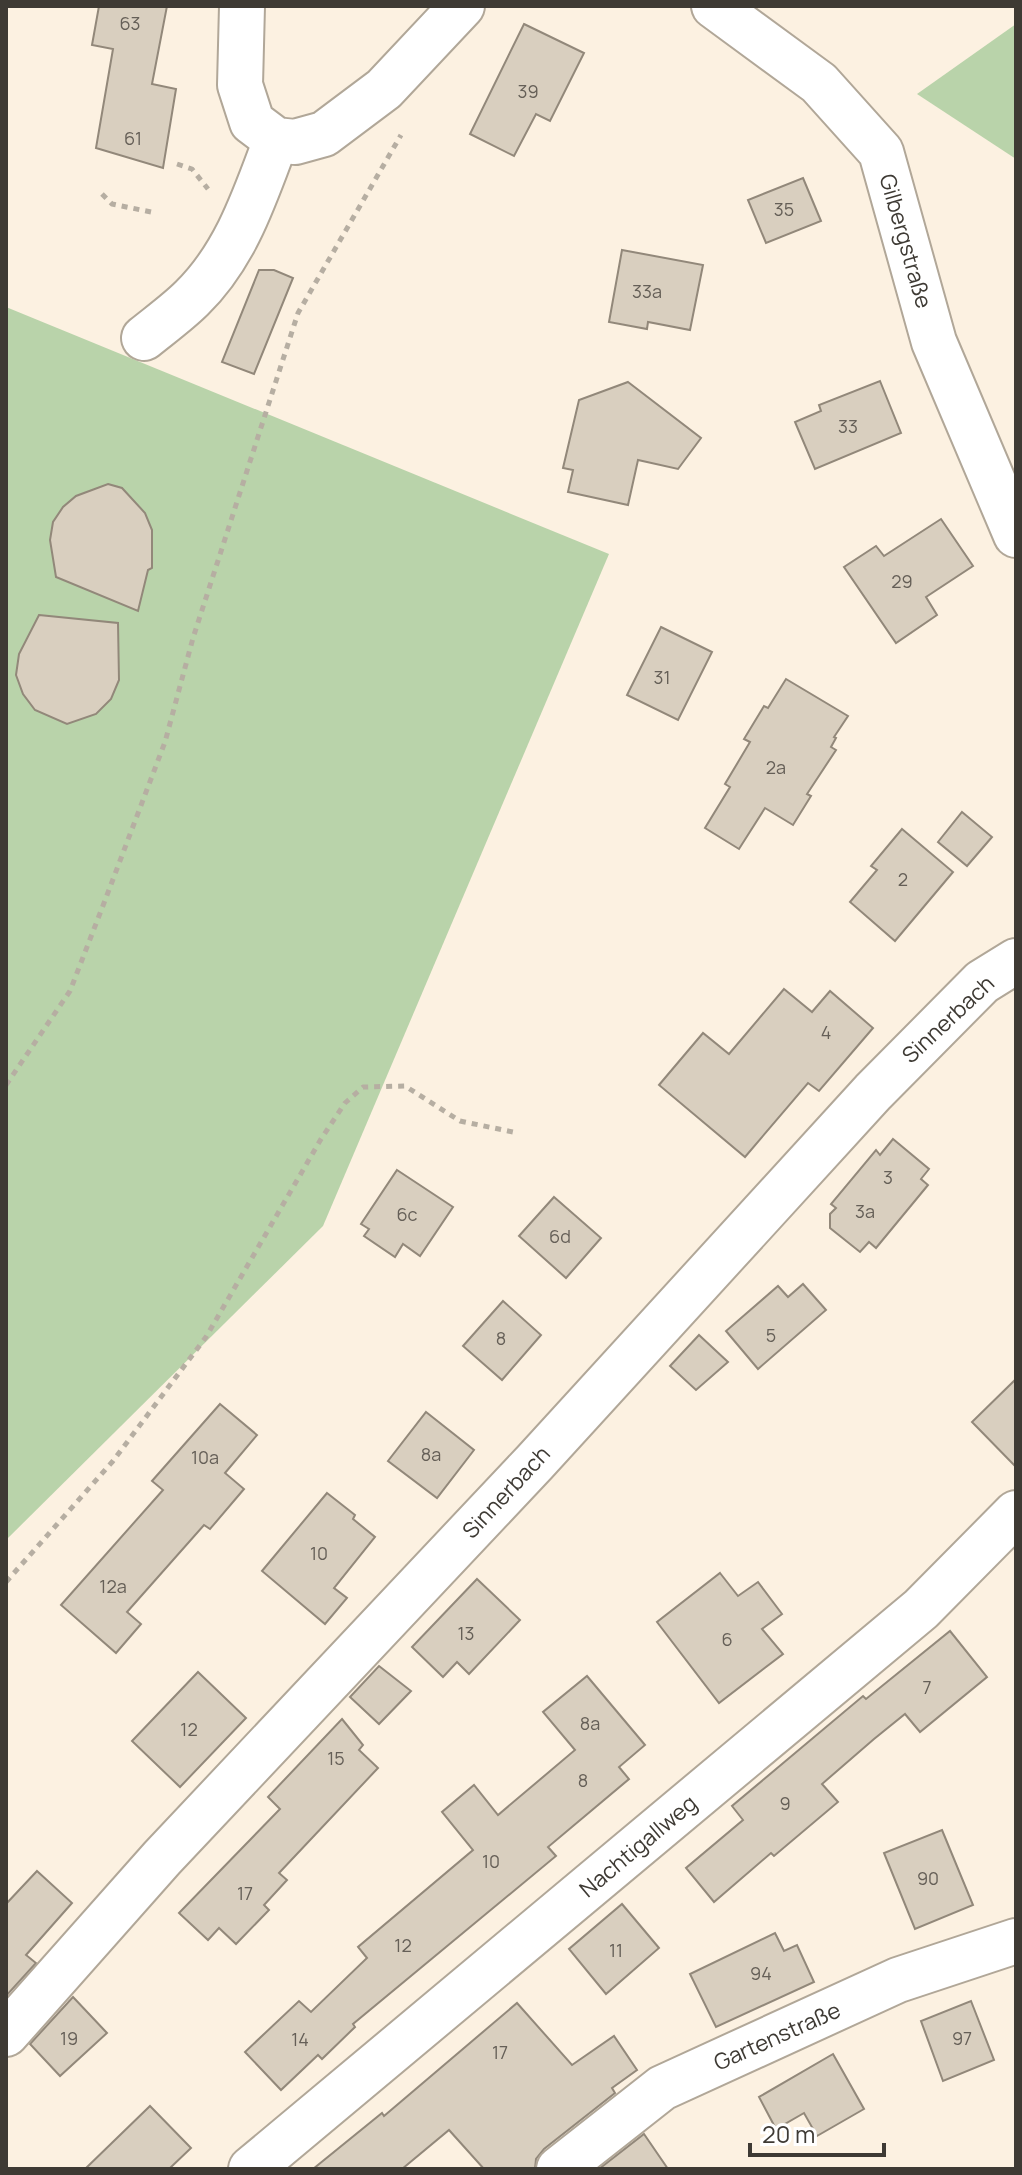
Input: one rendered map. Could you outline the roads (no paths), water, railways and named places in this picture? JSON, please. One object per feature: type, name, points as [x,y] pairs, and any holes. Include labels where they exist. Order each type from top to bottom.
[{"type":"street","points":[[242,6],[240,85],[252,122],[276,140],[295,142],[324,134],[384,89],[462,6]]},
{"type":"street","name":"Gilbergstraße","points":[[714,6],[819,83],[881,152],[934,342],[1016,535]]},
{"type":"street","points":[[144,338],[193,297],[222,262],[237,237],[276,140]]},
{"type":"street","name":"Sinnerbach","points":[[6,2034],[162,1858],[535,1462],[873,1092],[982,982],[1016,961]]},
{"type":"street","name":"Nachtigallweg","points":[[251,2169],[921,1609],[1016,1513]]},
{"type":"street","name":"Gartenstraße","points":[[559,2169],[662,2088],[898,1980],[1016,1941]]}]
